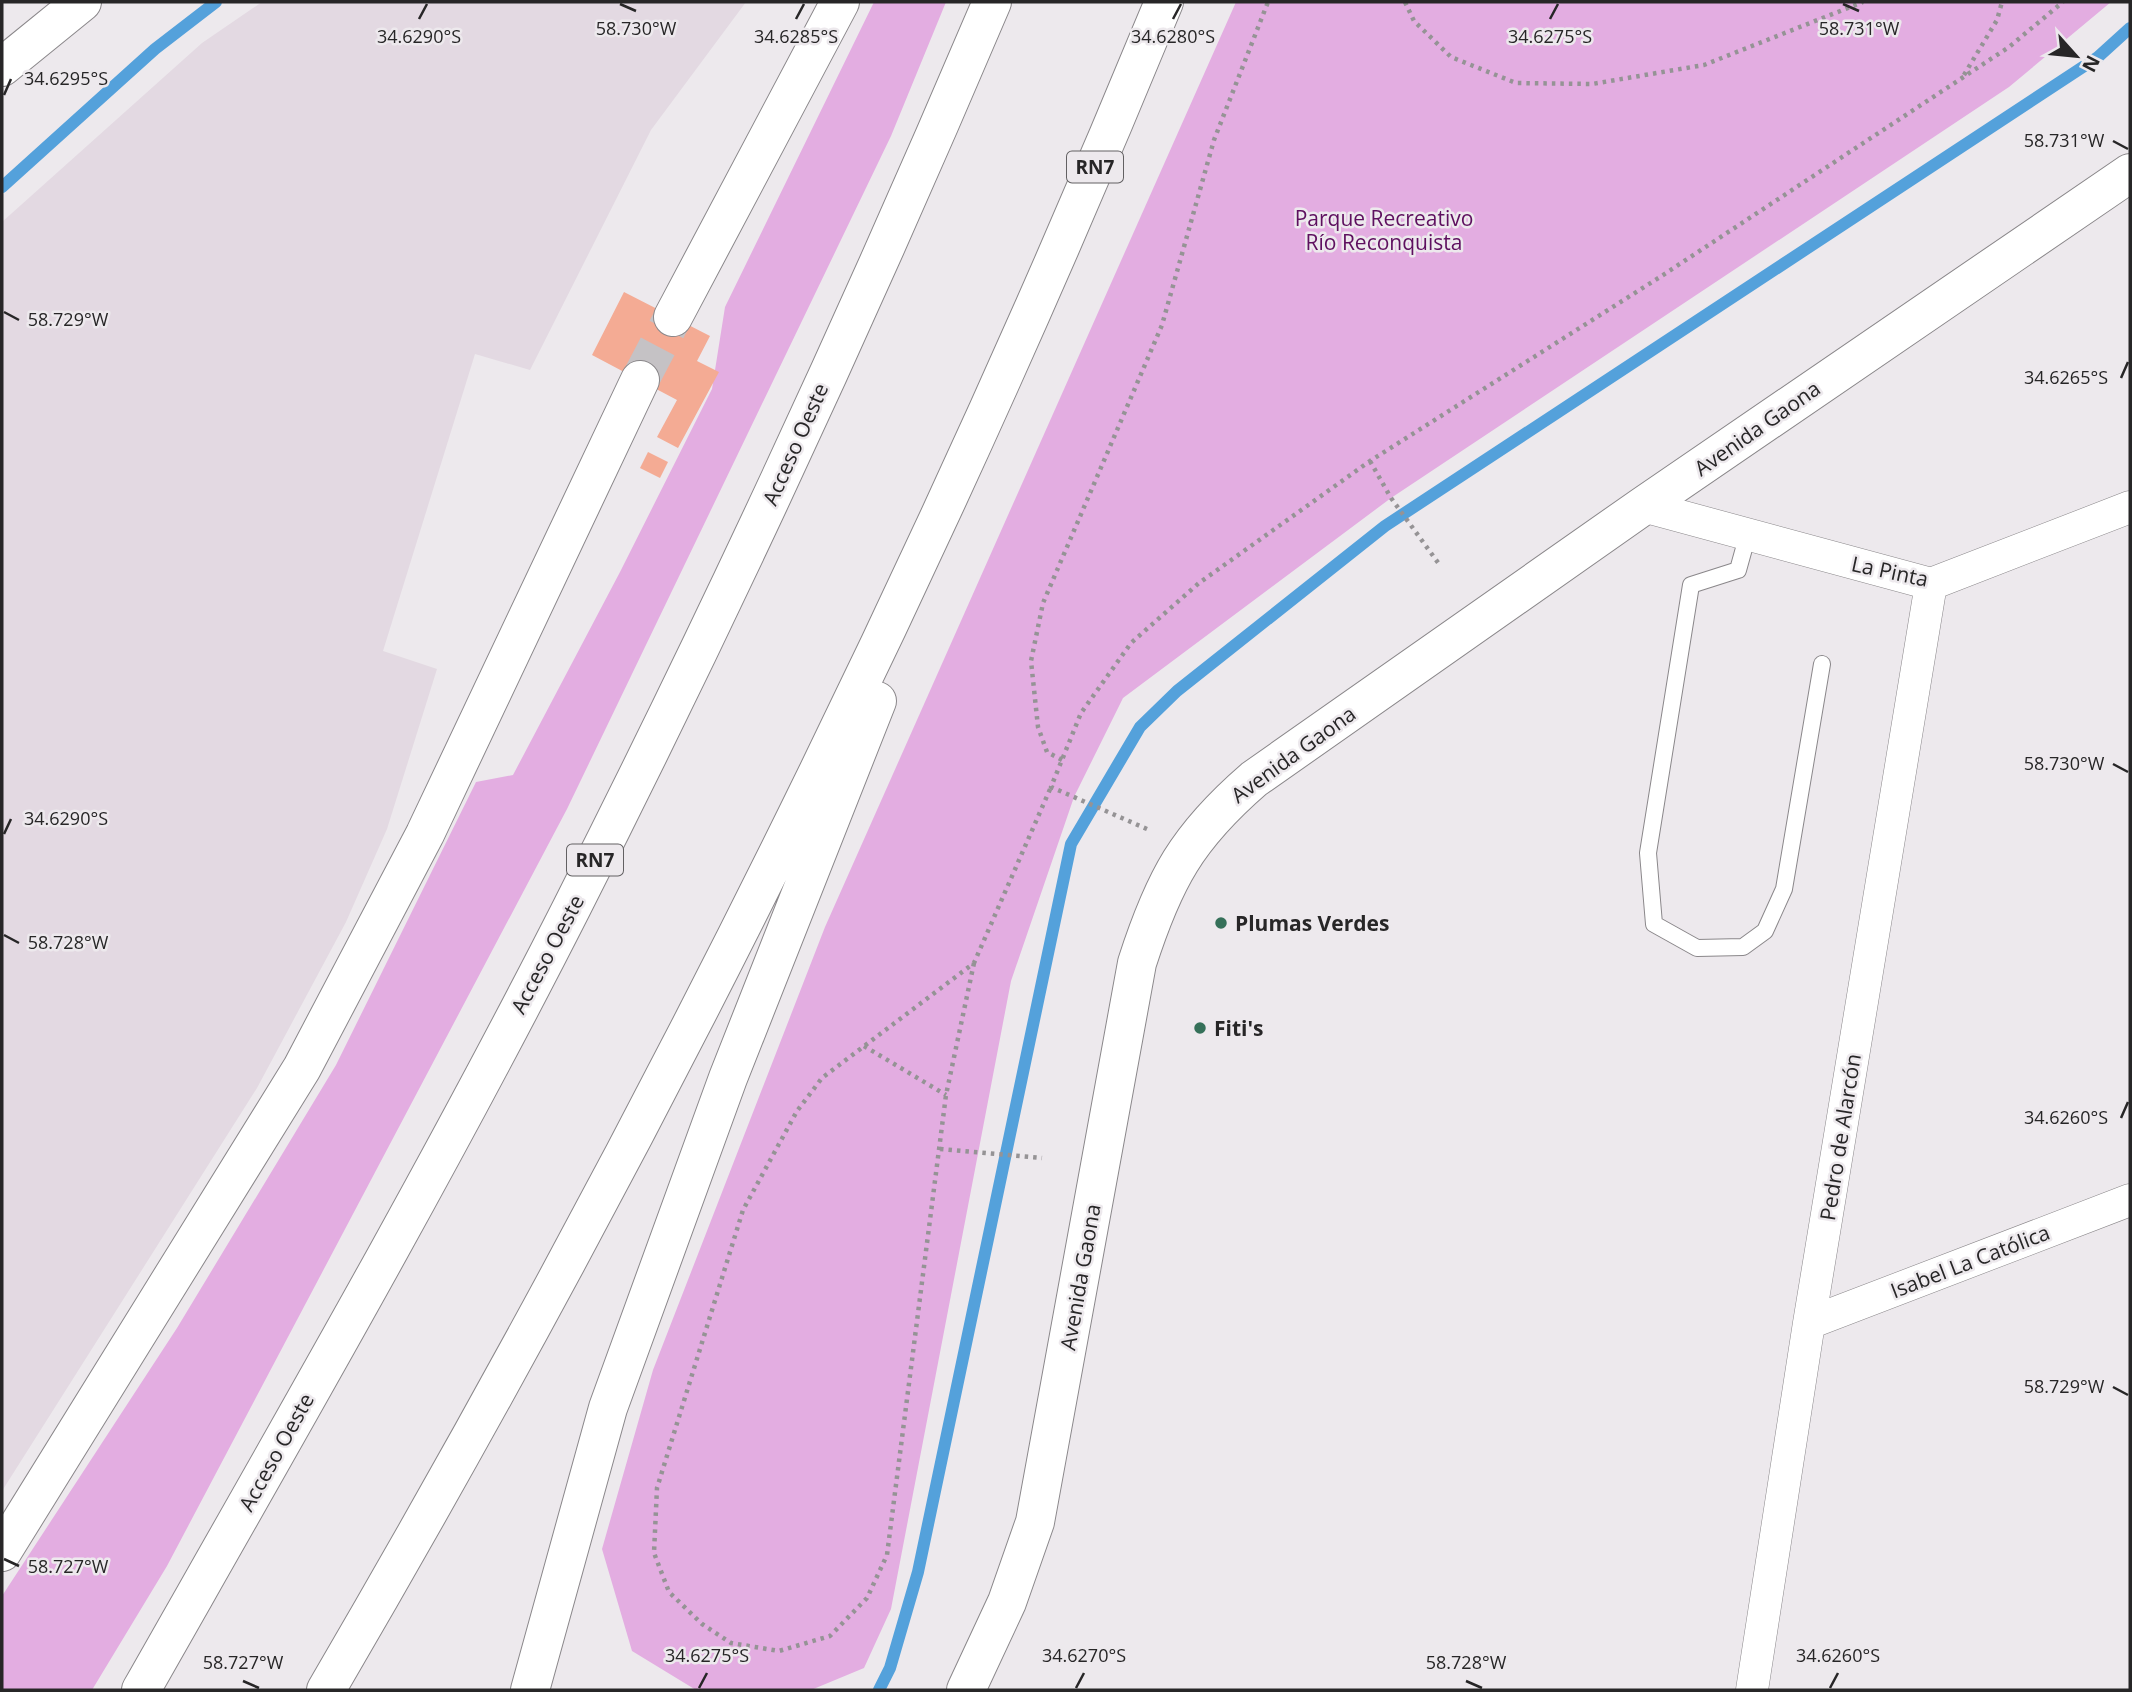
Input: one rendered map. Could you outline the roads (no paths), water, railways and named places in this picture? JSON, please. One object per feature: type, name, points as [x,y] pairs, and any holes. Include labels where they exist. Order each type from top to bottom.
[{"type":"main road","points":[[2,67],[82,2]]},
{"type":"main road","points":[[673,317],[840,2]]},
{"type":"main road","name":"Acceso Oeste","points":[[141,1690],[406,1220],[572,908],[763,515],[992,2]]},
{"type":"main road","name":"RN7","points":[[326,1690],[493,1396],[697,1012],[855,695],[1023,331],[1164,2]]},
{"type":"main road","name":"Avenida Gaona","points":[[966,1690],[1007,1602],[1035,1522],[1137,963],[1166,884],[1214,813],[1254,779],[1643,506],[2130,173]]},
{"type":"main road","points":[[530,1690],[608,1408],[728,1078],[1023,331]]},
{"type":"main road","points":[[2,1552],[302,1068],[425,834],[640,380]]},
{"type":"street","name":"La Pinta","points":[[1643,506],[1931,584],[2130,506]]},
{"type":"street","name":"Pedro de Alarcón","points":[[1752,1690],[1809,1322],[1931,584]]},
{"type":"street","name":"Isabel La Católica","points":[[1809,1322],[2130,1200]]},
{"type":"lane","points":[[1748,534],[1738,570],[1691,585],[1648,853],[1654,924],[1698,948],[1743,947],[1765,931],[1784,889],[1822,664]]},
{"type":"waterway","points":[[2,187],[155,49],[216,2]]},
{"type":"waterway","points":[[879,1690],[890,1668],[918,1572],[1071,844],[1140,727],[1177,691],[1385,526],[2098,57],[2130,28]]},
{"type":"tunnel","points":[[640,380],[673,317]]},
{"type":"place","name":"Plumas Verdes","points":[[1221,923]]},
{"type":"place","name":"Fiti's","points":[[1200,1028]]},
{"type":"park label","name":"Parque Recreativo Río Reconquista","points":[[1384,230]]}]
